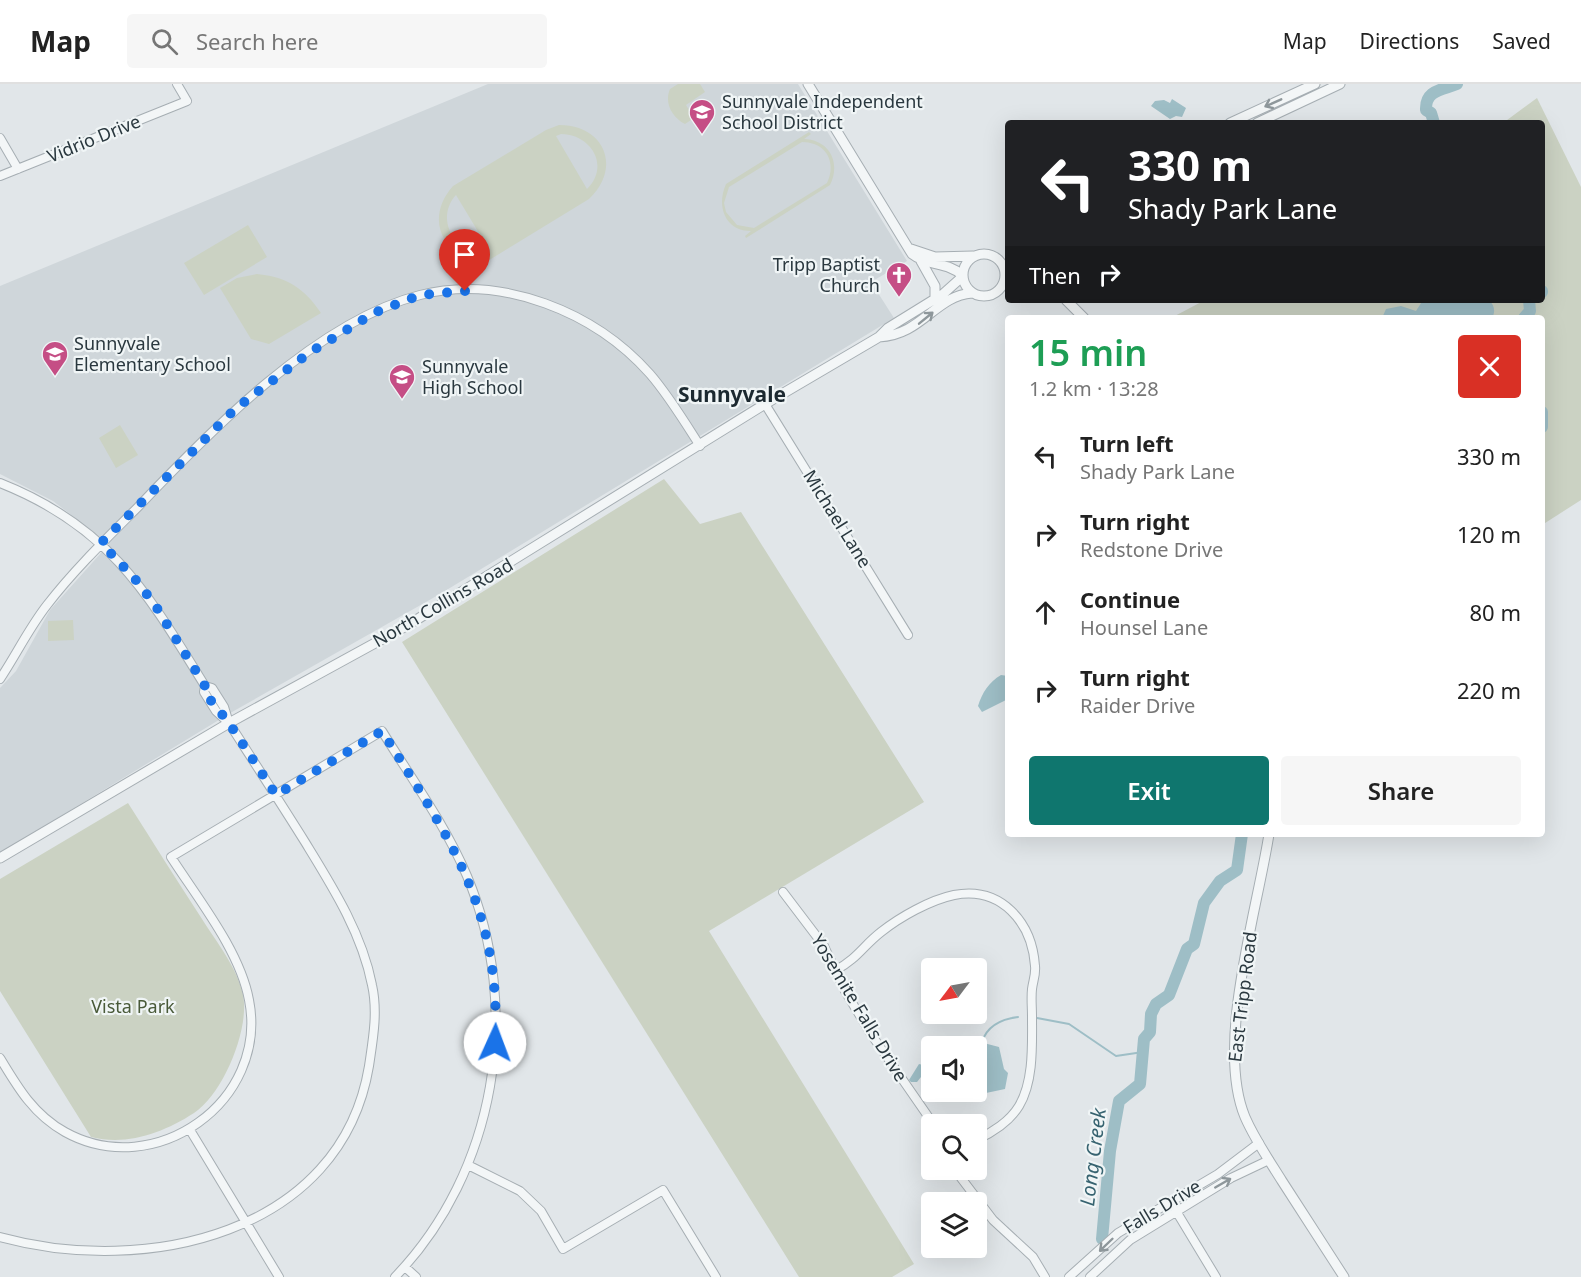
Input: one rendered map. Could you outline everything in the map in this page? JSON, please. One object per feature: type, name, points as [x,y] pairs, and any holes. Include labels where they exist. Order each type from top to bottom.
[{"type":"street","name":"Vidrio Drive","points":[[0,176],[187,101],[177,84]]},
{"type":"street","points":[[808,84],[903,241],[921,261],[935,286],[935,299]]},
{"type":"street","points":[[1236,120],[1315,84]]},
{"type":"street","points":[[1263,120],[1340,84]]},
{"type":"street","points":[[1290,95],[1295,105]]},
{"type":"street","points":[[0,138],[18,169]]},
{"type":"street","points":[[903,241],[916,252],[935,257],[956,258],[975,255],[1005,257]]},
{"type":"street","points":[[962,276],[965,264],[975,255]]},
{"type":"street","points":[[994,257],[1003,267],[1005,276]]},
{"type":"street","points":[[921,261],[946,267],[962,276],[972,293],[983,297],[1005,293]]},
{"type":"street","name":"North Collins Road","points":[[0,858],[229,723],[408,625],[765,404],[879,337],[888,328],[935,299],[962,276]]},
{"type":"street","points":[[995,293],[1005,282]]},
{"type":"street","points":[[0,680],[46,607],[101,543],[243,403],[336,335],[374,313],[420,295],[465,291],[496,292],[536,301],[582,320],[630,353],[649,373],[700,446]]},
{"type":"street","name":"North Collins Road","points":[[879,337],[899,335],[950,300],[972,293]]},
{"type":"street","points":[[1069,303],[1081,315]]},
{"type":"street","name":"Michael Lane","points":[[765,404],[908,635]]},
{"type":"street","points":[[0,483],[60,512],[101,543],[135,579],[155,605],[205,686],[212,688],[224,706],[229,723],[337,894],[360,946],[373,986],[373,1037],[366,1081],[350,1129],[323,1173],[302,1197]]},
{"type":"street","points":[[0,1058],[26,1100],[36,1111],[78,1138],[105,1146],[133,1148],[171,1139],[190,1130],[218,1106],[237,1078],[248,1052],[251,1022],[249,1002],[238,964],[171,857],[382,731],[456,853],[476,899],[489,947],[495,996],[494,1067],[485,1113],[468,1166],[436,1225],[395,1277]]},
{"type":"street","name":"East Tripp Road","points":[[1268,837],[1245,959],[1233,1047],[1234,1080],[1245,1117],[1259,1143],[1344,1277]]},
{"type":"street","name":"Yosemite Falls Drive","points":[[783,892],[824,946],[871,1034],[926,1114]]},
{"type":"street","points":[[836,970],[862,953],[880,933],[940,898],[985,894],[1005,906],[1026,928],[1036,968],[1032,989],[1029,1078],[1019,1106],[987,1134]]},
{"type":"street","points":[[190,1130],[279,1277]]},
{"type":"street","name":"Falls Drive","points":[[1069,1277],[1118,1233],[1218,1174],[1259,1143]]},
{"type":"street","name":"Falls Drive","points":[[1090,1277],[1130,1240],[1231,1178],[1269,1160]]},
{"type":"street","points":[[468,1166],[520,1191],[541,1211],[563,1249],[663,1190],[716,1277]]},
{"type":"street","points":[[962,1180],[993,1220],[1033,1257],[1045,1277]]},
{"type":"street","points":[[1170,1201],[1216,1277]]},
{"type":"street","points":[[247,1239],[263,1229]]},
{"type":"street","points":[[0,1237],[30,1252]]},
{"type":"street","points":[[405,1267],[416,1277]]},
{"type":"shaded area","name":"Sunnyvale High School","points":[[488,84],[798,84],[907,261],[871,282],[894,318],[440,594],[232,712],[0,853],[0,688],[16,671],[50,610],[109,544],[53,501],[0,474],[0,286]]},
{"type":"green space","points":[[678,84],[700,84],[705,92],[686,105],[694,118],[685,124],[673,114],[668,99],[670,89]]},
{"type":"green space","points":[[1537,98],[1581,187],[1581,500],[1545,523],[1545,315],[1177,315],[1199,303],[1545,303],[1545,120],[1507,120]]},
{"type":"green space","points":[[559,125],[575,127],[588,132],[597,140],[604,150],[606,162],[605,174],[599,187],[589,199],[473,270],[468,262],[471,259],[459,254],[450,246],[440,228],[439,218],[445,196],[453,186],[546,130]],"holes":[[[561,134],[581,139],[594,152],[597,170],[594,180],[587,189],[556,136]],[[456,195],[488,248],[466,247],[451,234],[447,215]]]},
{"type":"green space","points":[[809,132],[811,134],[804,139],[813,140],[827,148],[833,161],[833,177],[830,185],[746,238],[745,236],[751,231],[735,227],[725,216],[722,201],[726,184]],"holes":[[[802,142],[823,149],[830,161],[831,168],[827,183],[754,228],[737,225],[726,212],[724,203],[729,187]]]},
{"type":"green space","points":[[248,225],[267,257],[204,295],[184,263]]},
{"type":"green space","points":[[257,274],[277,278],[294,285],[321,313],[269,344],[251,339],[220,288],[237,278]]},
{"type":"green space","points":[[120,425],[138,455],[116,468],[99,438]]},
{"type":"green space","points":[[664,479],[700,524],[741,512],[924,802],[709,931],[914,1264],[892,1277],[799,1277],[402,642]]},
{"type":"green space","points":[[73,620],[74,640],[48,641],[48,621]]},
{"type":"green space","name":"Vista Park","points":[[128,803],[231,965],[243,995],[244,1009],[232,1060],[205,1104],[182,1120],[157,1132],[118,1140],[91,1137],[0,991],[0,879]]},
{"type":"water","points":[[1172,99],[1186,108],[1182,117],[1176,116],[1170,119],[1151,106],[1155,101],[1164,100],[1170,103]]},
{"type":"water","points":[[1421,303],[1491,303],[1494,313],[1493,315],[1383,315],[1386,309],[1401,306],[1416,311]]},
{"type":"water","points":[[1005,676],[1005,700],[982,712],[978,706],[986,688],[997,678]]},
{"type":"water","points":[[987,1044],[999,1047],[1004,1069],[1008,1073],[1005,1089],[987,1093]]},
{"type":"water","points":[[919,1064],[921,1064],[921,1077],[917,1082],[909,1080]]},
{"type":"waterway","name":"Long Creek","points":[[1433,120],[1431,113],[1426,110],[1428,98],[1435,92],[1457,84]]},
{"type":"waterway","name":"Long Creek","points":[[1527,315],[1530,311],[1529,303]]},
{"type":"waterway","name":"Long Creek","points":[[1102,1239],[1110,1151],[1119,1101],[1140,1084],[1144,1039],[1150,1032],[1151,1014],[1156,1004],[1169,995],[1187,949],[1194,944],[1204,903],[1220,881],[1237,870],[1242,837]]},
{"type":"waterway","points":[[984,1036],[996,1024],[1018,1017]]},
{"type":"waterway","points":[[1037,1018],[1069,1024],[1116,1056],[1143,1052]]},
{"type":"place","name":"Sunnyvale Independent School District","points":[[702,135]]},
{"type":"place","name":"Tripp Baptist Church","points":[[899,298]]},
{"type":"place","name":"Sunnyvale Elementary School","points":[[55,377]]},
{"type":"place","name":"Sunnyvale High School","points":[[402,400]]},
{"type":"district","name":"Sunnyvale","points":[[732,395]]},
{"type":"route","points":[[465,291],[420,295],[374,313],[290,366],[235,409],[101,543],[135,579],[155,605],[205,686],[204,692],[216,711],[229,723],[276,795],[382,731],[444,831],[476,899],[493,972],[495,1043]]}]
